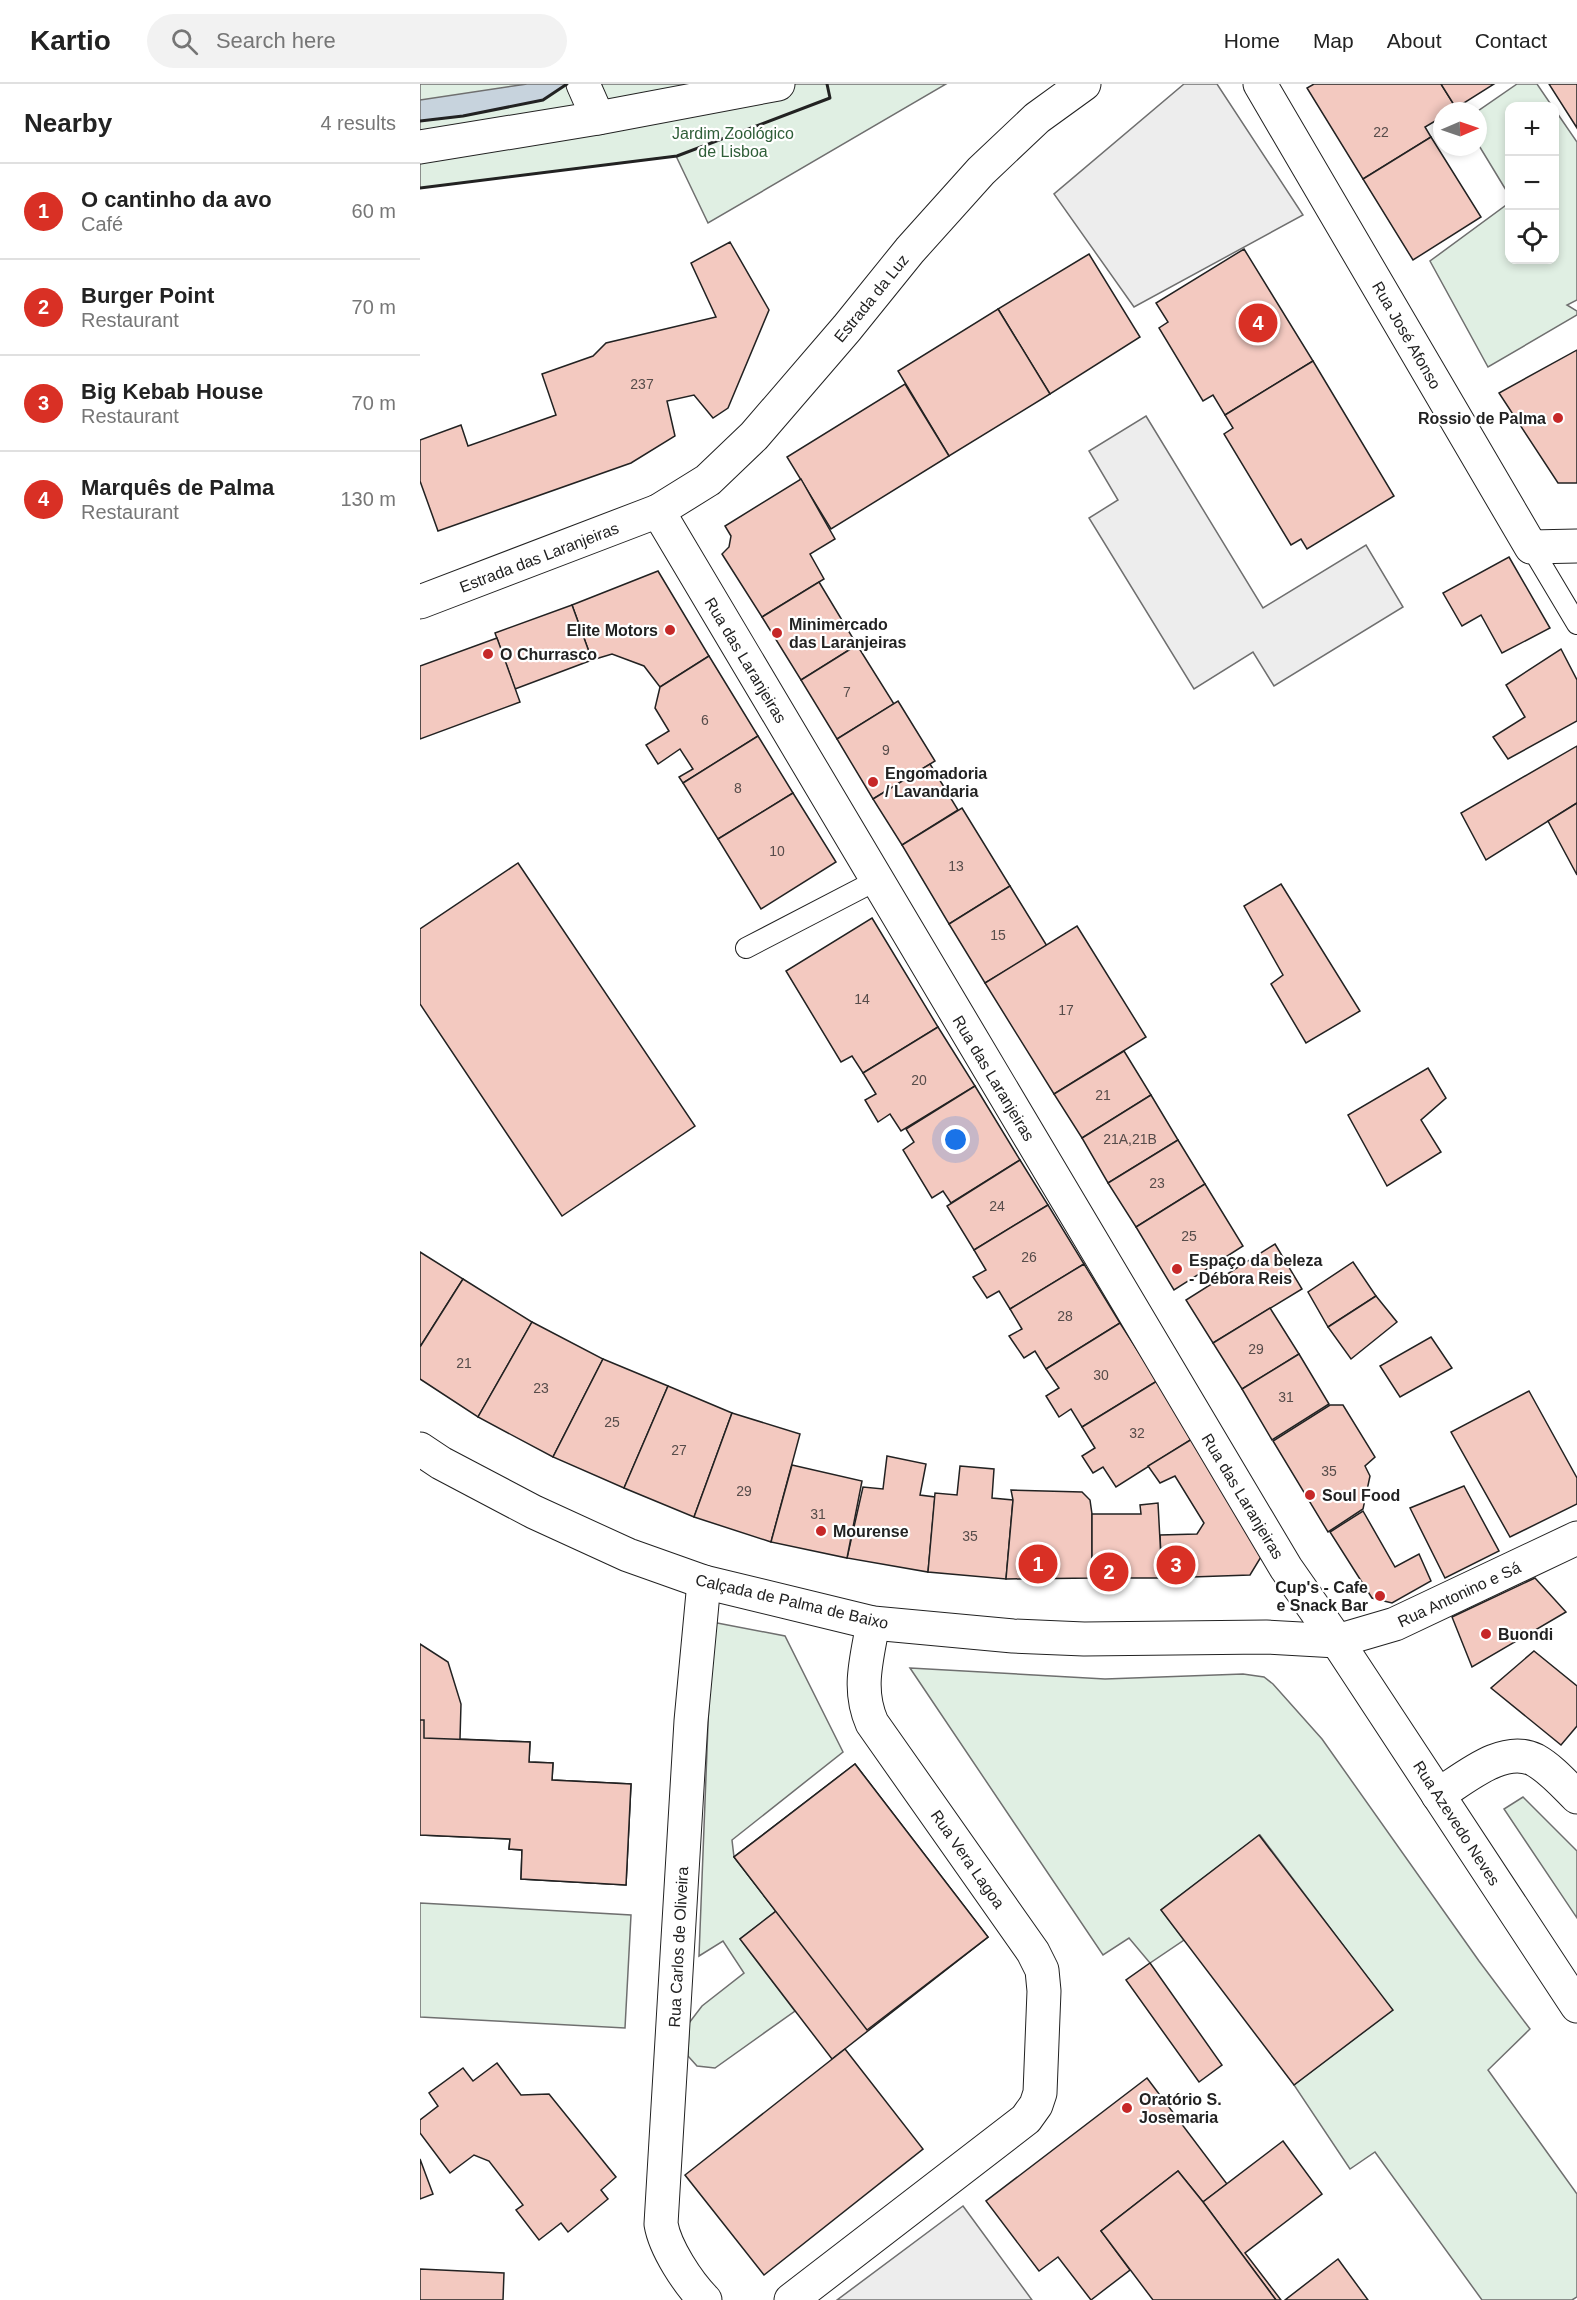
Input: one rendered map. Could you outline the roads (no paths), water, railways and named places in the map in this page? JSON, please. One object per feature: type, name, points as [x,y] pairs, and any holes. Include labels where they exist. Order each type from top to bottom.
[{"type":"street","points":[[583,84],[598,118]]},
{"type":"street","points":[[420,147],[598,118],[778,84]]},
{"type":"street","name":"Estrada da Luz","points":[[658,511],[708,480],[754,436],[847,328],[910,250],[981,171],[1037,118],[1084,84]]},
{"type":"street","name":"Rua José Afonso","points":[[1260,84],[1531,547]]},
{"type":"street","name":"Estrada das Laranjeiras","points":[[420,602],[658,511]]},
{"type":"street","name":"Rua das Laranjeiras","points":[[658,511],[1286,1568],[1337,1641]]},
{"type":"street","points":[[1531,547],[1577,546]]},
{"type":"street","name":"Calçada de Palma de Baixo","points":[[420,1449],[441,1463],[534,1512],[628,1556],[704,1582],[873,1623],[1060,1638],[1266,1637],[1337,1641]]},
{"type":"street","name":"Rua Antonino e Sá","points":[[1337,1641],[1395,1624],[1577,1538]]},
{"type":"street","name":"Rua Carlos de Oliveira","points":[[704,1582],[692,1722],[661,2224],[669,2250],[705,2300]]},
{"type":"street","name":"Rua Vera Lagoa","points":[[791,2300],[1026,2119],[1036,2105],[1040,2093],[1044,2002],[1042,1970],[1033,1952],[872,1723],[863,1695],[873,1623]]},
{"type":"street","name":"Rua Azevedo Neves","points":[[1337,1641],[1574,2001]]},
{"type":"street","points":[[1438,1795],[1492,1762],[1521,1756],[1542,1765],[1577,1797]]},
{"type":"lane","points":[[1531,547],[1577,624]]},
{"type":"lane","points":[[746,948],[877,880]]},
{"type":"place","name":"Marquês de Palma","points":[[1258,323]]},
{"type":"place","name":"Rossio de Palma","points":[[1558,418]]},
{"type":"place","name":"Elite Motors","points":[[670,630]]},
{"type":"place","name":"Minimercado das Laranjeiras","points":[[777,633]]},
{"type":"place","name":"O Churrasco","points":[[488,654]]},
{"type":"place","name":"Engomadoria / Lavandaria","points":[[873,782]]},
{"type":"place","name":"Espaço da beleza - Débora Reis","points":[[1177,1269]]},
{"type":"place","name":"Soul Food","points":[[1310,1495]]},
{"type":"place","name":"Mourense","points":[[821,1531]]},
{"type":"place","name":"O cantinho da avo","points":[[1038,1564]]},
{"type":"place","name":"Big Kebab House","points":[[1176,1565]]},
{"type":"place","name":"Burger Point","points":[[1109,1572]]},
{"type":"place","name":"Cup's - Cafe e Snack Bar","points":[[1380,1596]]},
{"type":"place","name":"Buondi","points":[[1486,1634]]},
{"type":"place","name":"Oratório S. Josemaria","points":[[1127,2108]]},
{"type":"park label","name":"Jardim Zoológico de Lisboa","points":[[733,142]]}]
